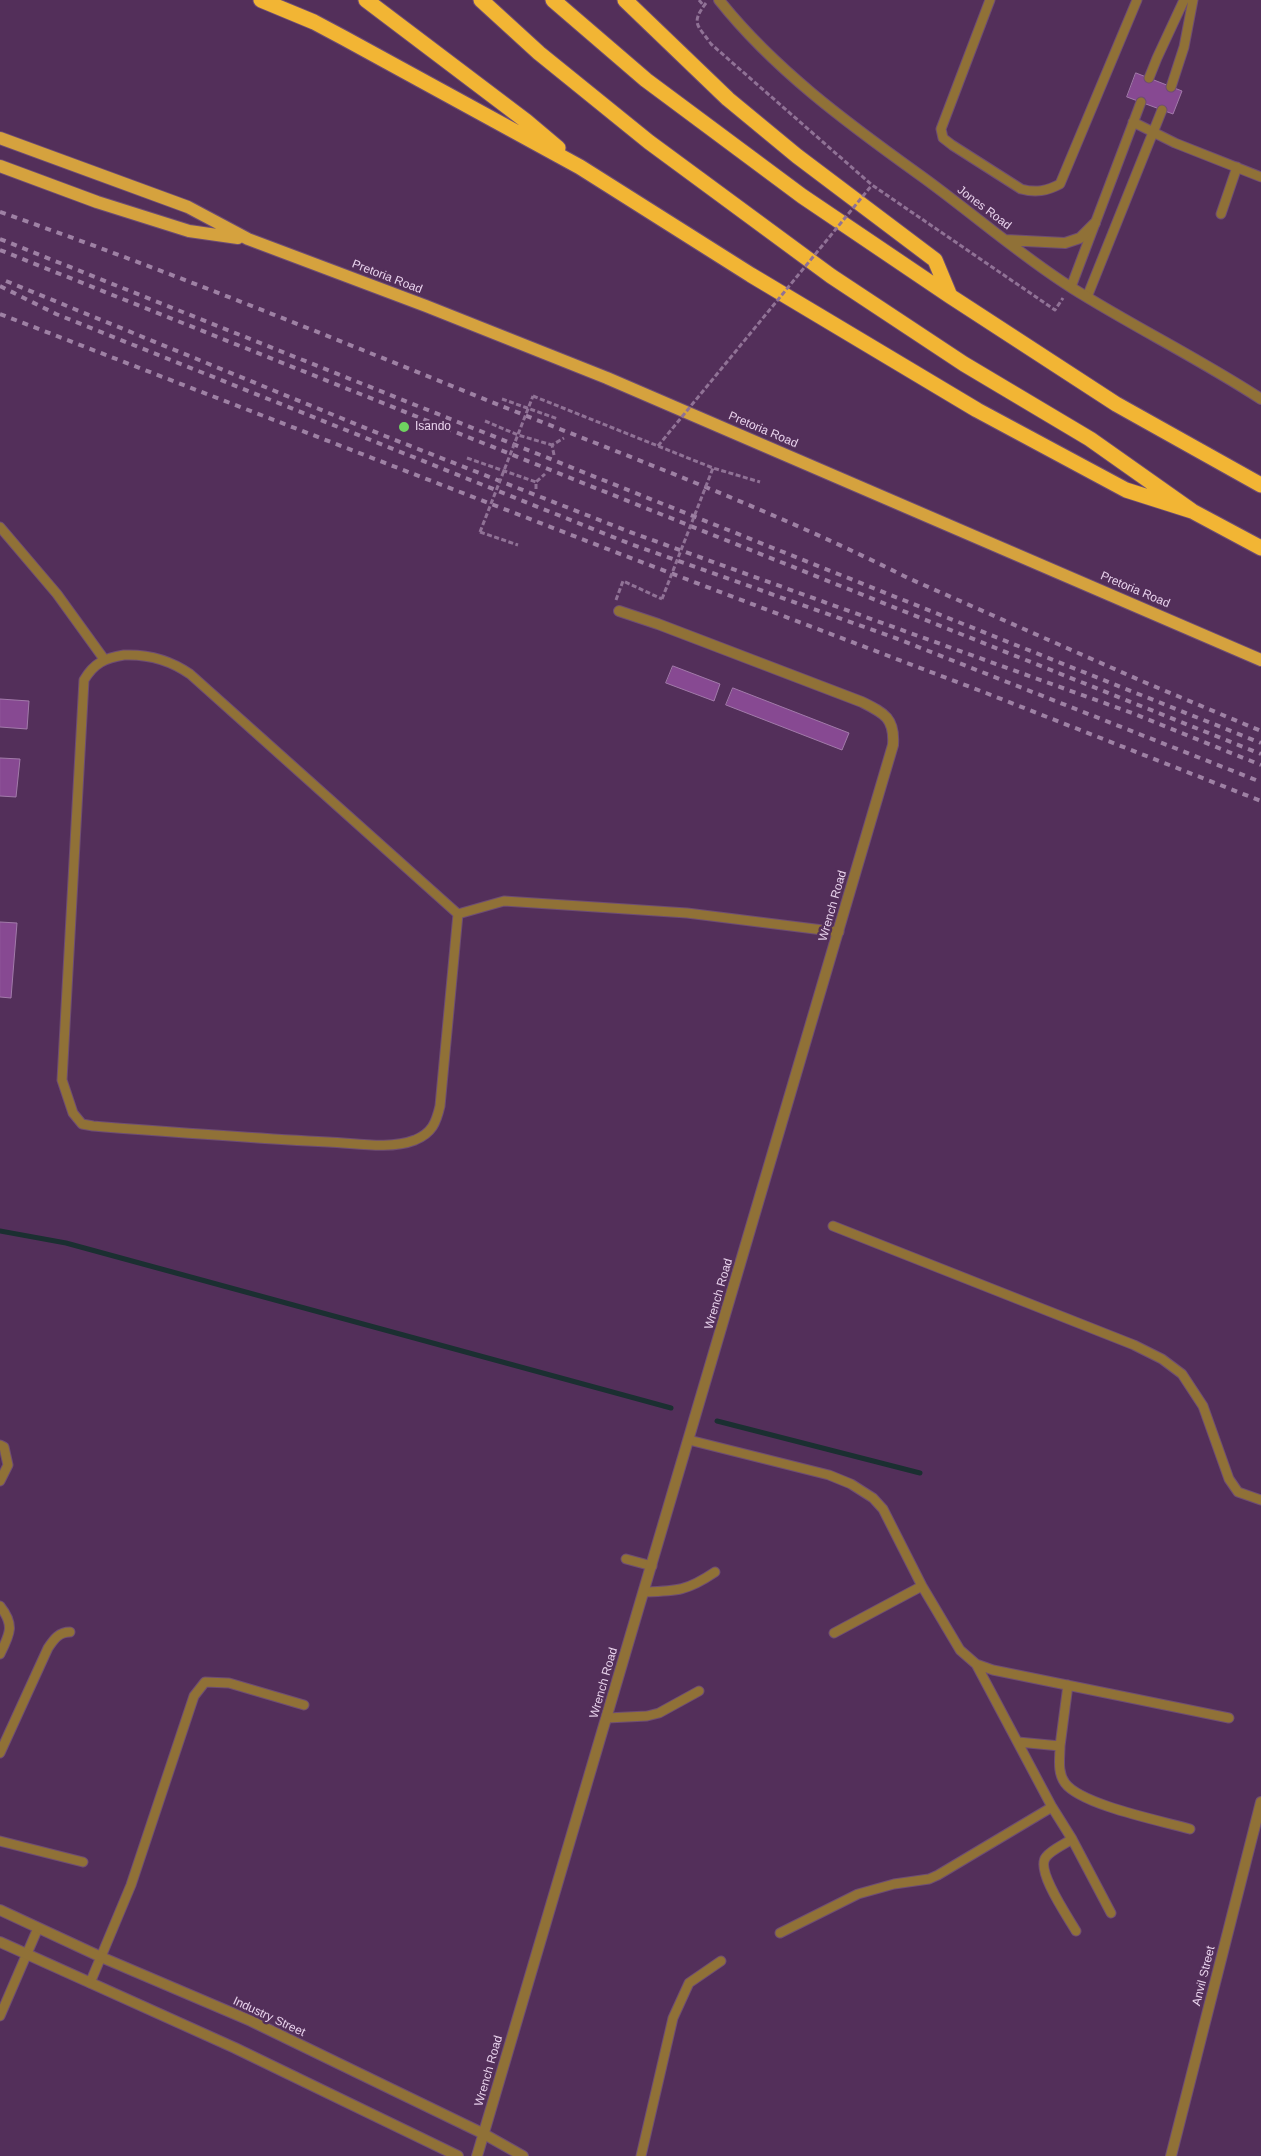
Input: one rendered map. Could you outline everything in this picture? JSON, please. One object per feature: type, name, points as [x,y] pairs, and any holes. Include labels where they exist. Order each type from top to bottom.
[{"type":"highway","points":[[261,0],[314,22],[580,167],[751,275],[977,410],[1126,490],[1192,511]]},
{"type":"highway","points":[[366,0],[526,121],[580,167]]},
{"type":"highway","points":[[481,0],[539,53],[649,142],[831,276],[964,364],[1090,440],[1192,511],[1261,548]]},
{"type":"highway","points":[[553,0],[654,86],[802,196],[950,296],[1116,404],[1261,485]]},
{"type":"highway","points":[[625,0],[742,110],[797,156],[935,260],[950,296]]},
{"type":"main road","name":"Pretoria Road","points":[[0,138],[188,207],[248,239],[426,306],[607,378],[1261,660]]},
{"type":"main road","name":"Pretoria Road","points":[[0,166],[97,202],[189,231],[248,239]]},
{"type":"street","name":"Jones Road","points":[[718,0],[756,44],[816,96],[1005,240],[1071,288],[1261,399]]},
{"type":"street","points":[[1005,240],[1065,243],[1080,238],[1095,222]]},
{"type":"street","name":"Wrench Road","points":[[477,2156],[893,745],[893,726],[888,718],[879,710],[658,624],[619,611]]},
{"type":"street","name":"Anvil Street","points":[[1171,2156],[1261,1802]]},
{"type":"street","name":"Industry Street","points":[[0,1910],[101,1958],[251,2021],[484,2134],[523,2156]]},
{"type":"street","points":[[0,1942],[235,2048],[458,2156]]},
{"type":"lane","points":[[990,0],[941,129],[943,138],[1021,189],[1034,192],[1052,189],[1060,184],[1137,0]]},
{"type":"lane","points":[[1149,78],[1156,58],[1184,0]]},
{"type":"lane","points":[[1171,87],[1184,47],[1193,0]]},
{"type":"lane","points":[[1071,288],[1141,102]]},
{"type":"lane","points":[[1087,296],[1162,110]]},
{"type":"lane","points":[[1133,122],[1175,143],[1261,177]]},
{"type":"lane","points":[[1221,214],[1237,167]]},
{"type":"lane","points":[[0,527],[57,594],[104,659]]},
{"type":"lane","points":[[135,654],[175,663],[190,674],[458,914],[440,1106],[432,1129],[416,1139],[395,1145],[277,1139],[82,1124],[70,1107],[62,1080],[84,680],[96,664],[104,659],[135,654]]},
{"type":"lane","points":[[458,914],[504,901],[687,913],[839,932]]},
{"type":"lane","points":[[833,1226],[1134,1345],[1162,1359],[1182,1374],[1203,1406],[1229,1479],[1238,1492],[1261,1500]]},
{"type":"lane","points":[[689,1440],[829,1475],[852,1484],[873,1498],[884,1509],[922,1586],[960,1650],[976,1664],[1111,1913]]},
{"type":"lane","points":[[0,1445],[4,1447],[8,1465],[0,1481]]},
{"type":"lane","points":[[626,1559],[652,1566]]},
{"type":"lane","points":[[644,1592],[675,1591],[694,1586],[715,1572]]},
{"type":"lane","points":[[834,1633],[922,1586]]},
{"type":"lane","points":[[0,1606],[9,1620],[10,1635],[0,1654]]},
{"type":"lane","points":[[0,1753],[48,1648],[57,1636],[70,1632]]},
{"type":"lane","points":[[976,1664],[993,1670],[1229,1718]]},
{"type":"lane","points":[[90,1983],[131,1885],[194,1696],[205,1682],[230,1683],[304,1704]]},
{"type":"lane","points":[[1068,1685],[1060,1746],[1059,1770],[1066,1784],[1078,1794],[1111,1807],[1190,1829]]},
{"type":"lane","points":[[607,1718],[646,1716],[658,1713],[699,1691]]},
{"type":"lane","points":[[1018,1742],[1060,1746]]},
{"type":"lane","points":[[780,1933],[858,1894],[894,1884],[928,1879],[938,1875],[1052,1807]]},
{"type":"lane","points":[[1072,1839],[1046,1857],[1042,1866],[1045,1877],[1076,1931]]},
{"type":"lane","points":[[0,1841],[83,1862]]},
{"type":"lane","points":[[0,2016],[38,1928]]},
{"type":"lane","points":[[641,2156],[673,2018],[689,1983],[721,1961]]},
{"type":"path","points":[[699,0],[704,6]]},
{"type":"path","points":[[708,0],[696,17],[697,24],[711,44],[730,62],[872,185],[1054,310]]},
{"type":"path","points":[[658,446],[872,185]]},
{"type":"path","points":[[518,544],[480,532],[533,396],[713,468],[760,482]]},
{"type":"path","points":[[502,399],[558,419]]},
{"type":"path","points":[[485,421],[518,435],[552,445],[564,438]]},
{"type":"path","points":[[552,445],[554,455]]},
{"type":"path","points":[[468,458],[536,482]]},
{"type":"path","points":[[619,611],[613,609],[623,580],[662,599],[713,468]]},
{"type":"path","points":[[536,490],[536,482],[545,474]]},
{"type":"building","points":[[1136,73],[1182,91],[1173,114],[1127,97]]},
{"type":"building","points":[[673,666],[720,684],[714,701],[666,683]]},
{"type":"building","points":[[733,688],[849,733],[842,750],[726,705]]},
{"type":"building","points":[[0,699],[29,701],[27,729],[0,727]]},
{"type":"building","points":[[0,758],[20,759],[16,797],[0,796]]},
{"type":"building","points":[[0,922],[17,923],[11,998],[0,997]]},
{"type":"waterway","points":[[0,1231],[66,1243],[671,1408]]},
{"type":"waterway","points":[[717,1421],[920,1473]]},
{"type":"railway","points":[[0,212],[256,308],[710,489],[1144,682],[1261,731]]},
{"type":"railway","points":[[0,239],[1261,743]]},
{"type":"railway","points":[[0,250],[1261,754]]},
{"type":"railway","points":[[6,281],[385,436],[630,532],[1132,713],[1261,765]]},
{"type":"railway","points":[[0,286],[56,314],[628,543],[898,639],[1261,782]]},
{"type":"railway","points":[[0,314],[986,693],[1261,801]]},
{"type":"place","name":"Isando","points":[[404,427]]}]
